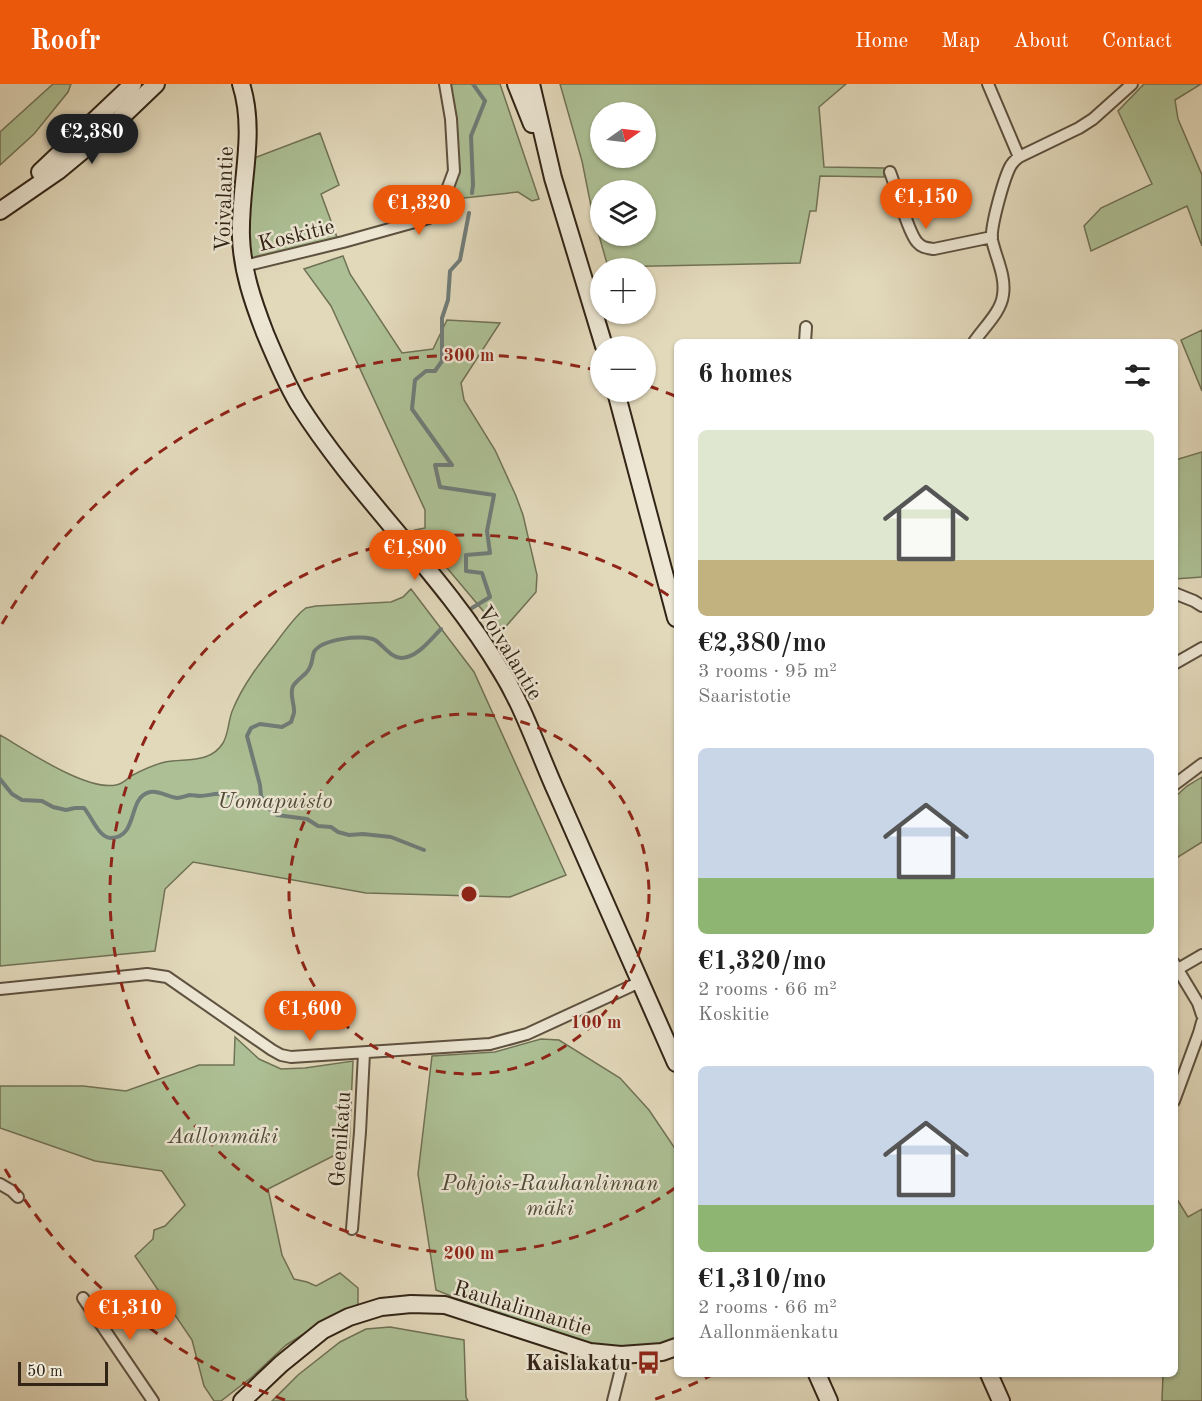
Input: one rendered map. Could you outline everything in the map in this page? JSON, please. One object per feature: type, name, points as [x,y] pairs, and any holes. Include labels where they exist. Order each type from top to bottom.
[{"type":"street","points":[[0,210],[133,84]]},
{"type":"street","points":[[0,210],[58,171],[111,127],[156,84]]},
{"type":"street","name":"Voivalantie","points":[[241,84],[248,117],[241,237],[244,266],[254,304],[281,369],[297,401],[325,441],[456,605],[502,672],[524,715],[674,1058]]},
{"type":"street","name":"Koskitie","points":[[244,266],[344,242],[429,218],[444,198],[454,171],[451,119],[445,84]]},
{"type":"street","points":[[516,84],[553,178]]},
{"type":"street","points":[[531,84],[553,178],[601,336]]},
{"type":"street","points":[[988,84],[1019,157]]},
{"type":"street","points":[[976,339],[1002,301],[1003,279],[992,237],[1006,176],[1013,162],[1093,119],[1132,84]]},
{"type":"street","points":[[890,172],[911,232],[916,242],[924,248],[934,249],[992,237]]},
{"type":"street","points":[[805,339],[806,327]]},
{"type":"street","points":[[619,402],[674,610]]},
{"type":"street","points":[[1178,595],[1202,606]]},
{"type":"street","points":[[1178,662],[1202,648]]},
{"type":"street","points":[[1178,782],[1202,764]]},
{"type":"street","points":[[1178,965],[1202,955]]},
{"type":"street","points":[[1178,969],[1198,1003],[1202,1015]]},
{"type":"street","points":[[0,989],[138,975],[167,977],[262,1045],[281,1055],[303,1057],[476,1046],[515,1038],[640,982]]},
{"type":"street","points":[[1178,1090],[1202,1022]]},
{"type":"street","name":"Geenikatu","points":[[352,1229],[364,1053]]},
{"type":"street","points":[[0,1184],[18,1197]]},
{"type":"street","points":[[83,1298],[153,1401]]},
{"type":"street","name":"Rauhalinnantie","points":[[242,1401],[281,1364],[323,1330],[349,1317],[381,1307],[411,1304],[445,1305],[590,1352],[621,1355],[662,1352],[674,1348]]},
{"type":"street","points":[[613,1401],[622,1365],[621,1355]]},
{"type":"street","points":[[818,1377],[829,1401]]},
{"type":"street","points":[[990,1377],[1001,1401]]},
{"type":"green space","points":[[53,84],[71,84],[68,92],[34,134],[0,165],[0,132]]},
{"type":"green space","points":[[448,84],[500,84],[539,199],[532,201],[518,192],[464,198],[449,196],[458,169]]},
{"type":"green space","points":[[560,84],[846,84],[819,107],[824,167],[884,168],[884,177],[820,176],[816,211],[810,211],[800,263],[656,266],[656,258],[605,258],[602,246],[656,246],[656,180],[590,180],[590,201],[582,161]]},
{"type":"green space","points":[[1144,84],[1201,84],[1175,100],[1178,119],[1202,175],[1202,246],[1187,206],[1091,251],[1084,226],[1101,208],[1152,184],[1118,111]]},
{"type":"green space","points":[[320,133],[339,185],[321,194],[338,240],[251,259],[248,235],[254,158]]},
{"type":"green space","points":[[343,256],[350,274],[402,353],[433,349],[447,320],[500,323],[461,383],[464,400],[495,450],[516,496],[523,515],[537,575],[536,592],[501,632],[415,530],[425,528],[425,510],[331,306],[304,269]]},
{"type":"green space","points":[[1202,330],[1202,391],[1181,340]]},
{"type":"green space","points":[[1202,452],[1202,577],[1178,579],[1178,459]]},
{"type":"green space","name":"Uomapuisto","points":[[411,589],[474,672],[566,875],[510,897],[366,893],[193,862],[165,889],[155,951],[0,966],[0,735],[56,768],[89,782],[103,785],[120,784],[131,776],[161,763],[204,757],[218,750],[223,743],[233,709],[246,683],[301,612],[306,608],[316,606],[391,602],[403,597]]},
{"type":"green space","points":[[1202,777],[1202,842],[1178,857],[1178,794]]},
{"type":"green space","name":"Aallonmäki","points":[[235,1037],[259,1059],[281,1069],[353,1061],[349,1148],[268,1189],[282,1255],[294,1279],[316,1286],[340,1273],[358,1288],[358,1305],[319,1324],[286,1345],[252,1377],[221,1401],[214,1401],[204,1386],[192,1340],[135,1256],[153,1239],[154,1230],[165,1226],[185,1205],[162,1171],[95,1161],[0,1128],[0,1086],[83,1086],[126,1091],[199,1065],[234,1065]]},
{"type":"green space","name":"Pohjois-Rauhanlinnan mäki","points":[[541,1039],[559,1040],[620,1078],[649,1110],[674,1147],[674,1347],[590,1352],[436,1290],[418,1174],[432,1056],[495,1052]]},
{"type":"green space","points":[[1178,1201],[1188,1217],[1202,1209],[1202,1401],[1162,1401],[1163,1377],[1178,1377]]},
{"type":"green space","points":[[390,1327],[464,1340],[468,1401],[272,1401],[298,1375],[340,1342],[366,1329]]},
{"type":"waterway","points":[[472,193],[471,136],[485,101],[473,84]]},
{"type":"waterway","points":[[469,213],[460,260],[450,271],[448,300],[442,318],[442,361],[435,371],[426,371],[415,380],[412,409],[452,465],[435,465],[440,487],[494,495],[487,531],[490,553],[466,555],[466,571],[482,573],[490,597],[472,608]]},
{"type":"waterway","points":[[0,779],[12,794],[22,800],[42,801],[66,810],[84,808],[99,831],[111,838],[120,836],[126,831],[138,801],[150,792],[177,798],[219,794],[252,801],[261,796],[247,736],[251,728],[260,724],[282,727],[291,722],[294,713],[293,686],[309,670],[314,652],[318,648],[343,639],[369,638],[375,640],[394,656],[401,658],[413,655],[441,629]]},
{"type":"waterway","points":[[261,796],[268,808],[277,815],[307,819],[318,826],[331,827],[349,835],[391,837],[424,850]]},
{"type":"place","name":"Kaislakatu","points":[[649,1362]]}]
